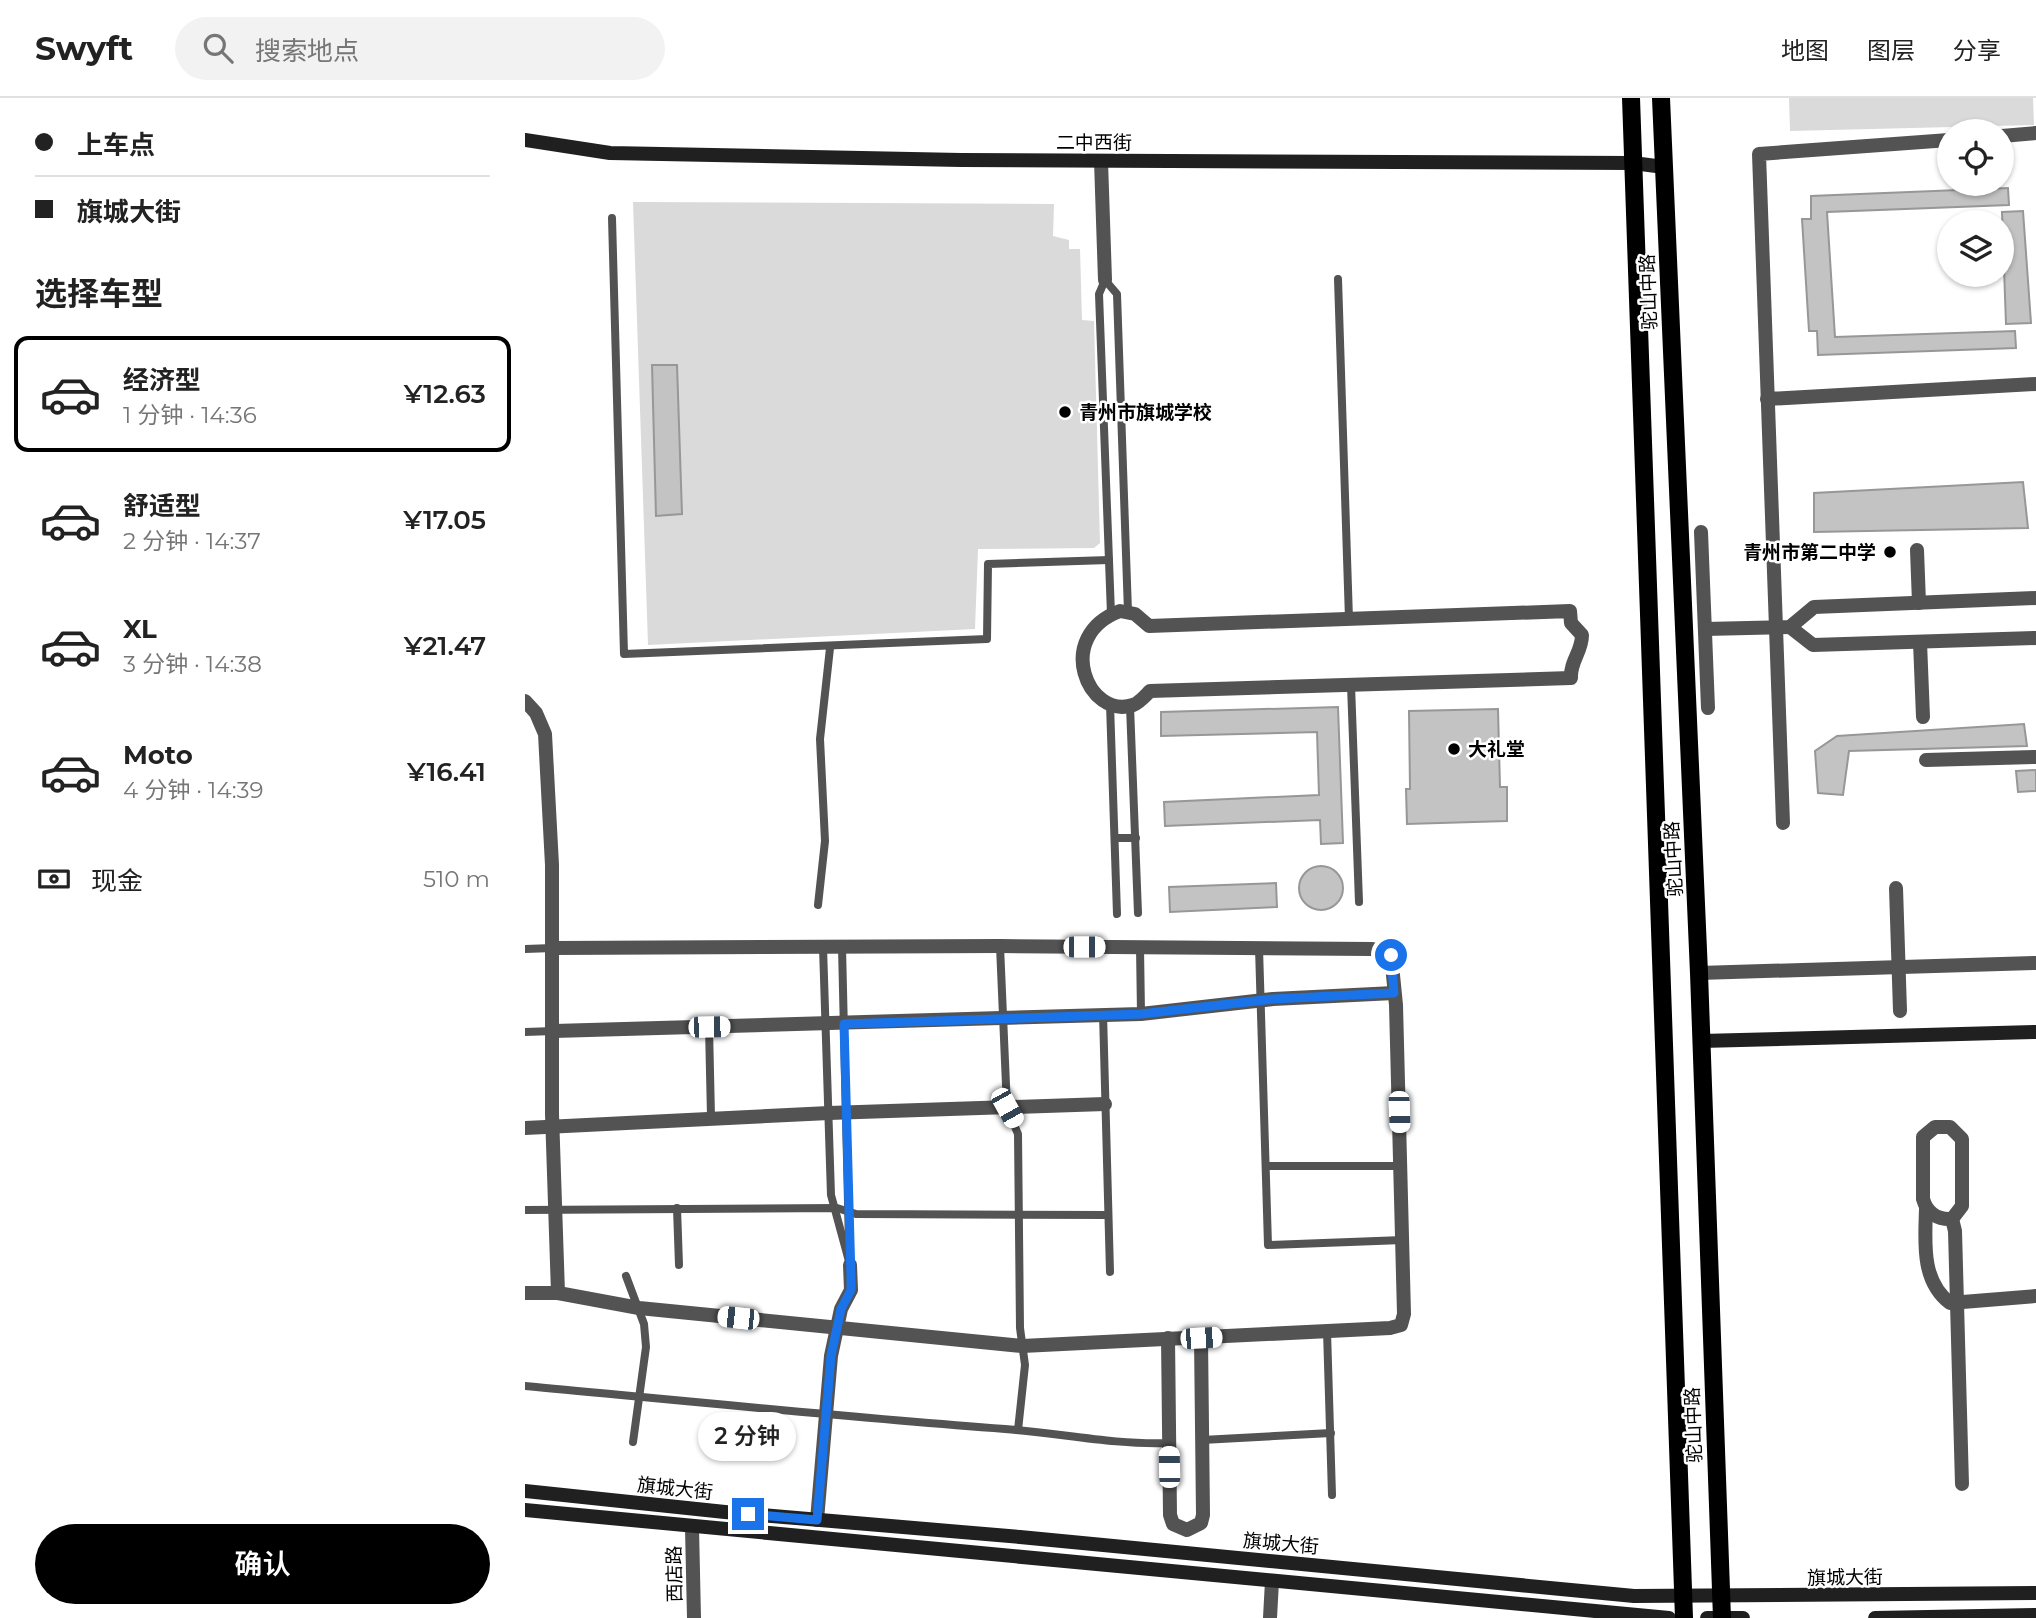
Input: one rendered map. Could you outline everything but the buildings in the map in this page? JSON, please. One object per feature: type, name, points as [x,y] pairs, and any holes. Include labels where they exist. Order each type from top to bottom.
[{"type":"main road","name":"驼山中路","points":[[1631,98],[1684,1618]]},
{"type":"main road","name":"驼山中路","points":[[1661,98],[1699,973],[1720,1596],[1717,1618]]},
{"type":"main road","name":"二中西街","points":[[525,140],[610,153],[1101,161],[1633,163],[1664,167]]},
{"type":"main road","points":[[1701,1041],[2036,1032]]},
{"type":"main road","name":"旗城大街","points":[[525,1491],[1634,1597],[2036,1593]]},
{"type":"main road","name":"旗城大街","points":[[525,1510],[692,1528],[1669,1618]]},
{"type":"main road","points":[[1875,1618],[2036,1615]]},
{"type":"main road","points":[[1717,1618],[1743,1618]]},
{"type":"street","points":[[2014,135],[2036,134]]},
{"type":"street","points":[[1783,823],[1783,628],[1767,399],[1759,154],[1937,141]]},
{"type":"street","points":[[1101,161],[1105,280]]},
{"type":"street","points":[[1767,399],[2036,384]]},
{"type":"street","points":[[1702,532],[1708,708]]},
{"type":"street","points":[[1917,550],[1919,603]]},
{"type":"street","points":[[1783,628],[1814,607],[2036,598]]},
{"type":"street","points":[[1570,611],[1571,623],[1582,635],[1582,646],[1570,665],[1571,678],[1150,691],[1130,706],[1110,704],[1087,682],[1082,653],[1092,627],[1111,614],[1128,612],[1149,626],[1570,611]]},
{"type":"street","points":[[1705,629],[1783,628],[1813,645],[2036,638]]},
{"type":"street","points":[[1920,642],[1923,717]]},
{"type":"street","points":[[525,701],[536,713],[545,734],[553,948],[553,1128],[558,1293]]},
{"type":"street","points":[[1926,760],[2036,758]]},
{"type":"street","points":[[1896,888],[1900,1011]]},
{"type":"street","points":[[525,1293],[558,1293],[639,1308],[1022,1346],[1401,1325],[1404,1314],[1401,1166],[1391,955],[1372,949],[1140,947],[553,948]]},
{"type":"street","points":[[1699,973],[2036,963]]},
{"type":"street","points":[[554,1031],[1141,1014],[1394,993]]},
{"type":"street","points":[[525,1128],[829,1113],[1105,1104]]},
{"type":"street","points":[[1962,1484],[1957,1301],[1952,1219],[1962,1206],[1962,1139],[1950,1126],[1935,1127],[1923,1137],[1926,1263],[1943,1297],[1950,1303],[1957,1301],[2036,1296]]},
{"type":"street","points":[[1926,1209],[1941,1220],[1952,1219]]},
{"type":"street","points":[[817,1520],[824,1416],[837,1328],[851,1290],[850,1265]]},
{"type":"street","points":[[1168,1338],[1170,1515],[1173,1524],[1187,1530],[1201,1523],[1203,1515],[1201,1338]]},
{"type":"street","name":"西店路","points":[[692,1528],[694,1618]]},
{"type":"street","points":[[1186,1553],[1187,1530]]},
{"type":"street","points":[[1270,1618],[1272,1581]]},
{"type":"lane","points":[[612,218],[624,654],[830,648],[987,639],[989,564],[1109,560]]},
{"type":"lane","points":[[1338,279],[1349,619]]},
{"type":"lane","points":[[1111,614],[1100,294],[1105,280],[1117,294],[1128,612]]},
{"type":"lane","points":[[818,905],[825,841],[820,739],[830,648]]},
{"type":"lane","points":[[1351,685],[1359,902]]},
{"type":"lane","points":[[1110,704],[1117,914]]},
{"type":"lane","points":[[1130,706],[1139,914]]},
{"type":"lane","points":[[1115,838],[1136,838]]},
{"type":"lane","points":[[1000,946],[1007,1108],[1018,1134],[1022,1346],[1025,1365],[1018,1430]]},
{"type":"lane","points":[[823,947],[831,1195],[837,1208],[850,1265]]},
{"type":"lane","points":[[842,947],[850,1265]]},
{"type":"lane","points":[[1140,947],[1141,1014]]},
{"type":"lane","points":[[525,949],[553,948]]},
{"type":"lane","points":[[1259,948],[1268,1245],[1403,1240]]},
{"type":"lane","points":[[1103,1013],[1110,1272]]},
{"type":"lane","points":[[709,1027],[711,1118]]},
{"type":"lane","points":[[525,1032],[554,1031]]},
{"type":"lane","points":[[1266,1166],[1401,1166]]},
{"type":"lane","points":[[677,1208],[679,1265]]},
{"type":"lane","points":[[525,1210],[837,1208],[848,1211],[1108,1215]]},
{"type":"lane","points":[[626,1276],[639,1308],[646,1347],[632,1442]]},
{"type":"lane","points":[[1327,1331],[1332,1496]]},
{"type":"lane","points":[[525,1386],[824,1416],[1018,1430],[1133,1444],[1168,1443]]},
{"type":"lane","points":[[1202,1440],[1331,1433]]},
{"type":"shaded area","points":[[1789,98],[2033,98],[2034,125],[2014,125],[2014,119],[1937,119],[1937,127],[1790,131]]},
{"type":"shaded area","points":[[633,202],[1054,204],[1053,236],[1069,240],[1069,249],[1080,249],[1082,320],[1094,321],[1100,543],[1094,548],[978,549],[975,629],[648,645]]},
{"type":"place","name":"青州市旗城学校","points":[[1065,412]]},
{"type":"place","name":"青州市第二中学","points":[[1890,552]]},
{"type":"place","name":"大礼堂","points":[[1454,749]]},
{"type":"route","points":[[748,1514],[817,1520],[831,1356],[841,1309],[851,1290],[844,1024],[1103,1013],[1141,1014],[1273,999],[1394,993],[1391,955]]}]
